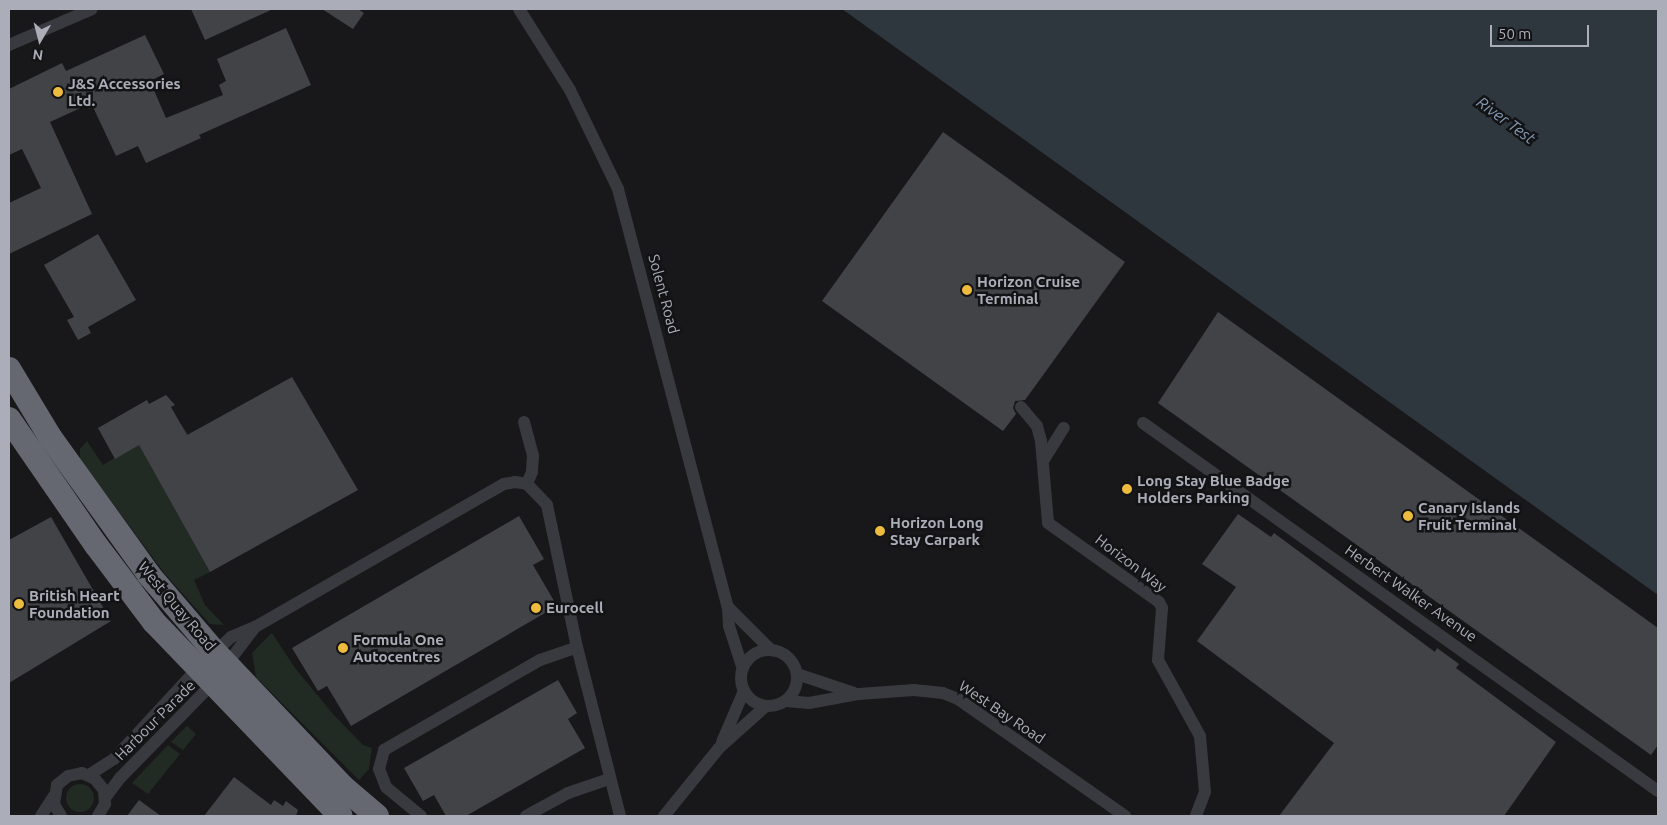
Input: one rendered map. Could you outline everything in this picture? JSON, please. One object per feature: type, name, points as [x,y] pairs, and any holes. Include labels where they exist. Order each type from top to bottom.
[{"type":"highway","name":"West Quay Road","points":[[9,368],[50,437],[149,575],[221,658],[342,786],[377,816]]},
{"type":"highway","name":"West Quay Road","points":[[9,419],[122,582],[204,676],[342,816]]},
{"type":"street","points":[[9,45],[92,9]]},
{"type":"street","name":"Solent Road","points":[[518,9],[570,90],[618,189],[728,607],[729,626],[743,668]]},
{"type":"street","name":"Horizon Way","points":[[1021,407],[1037,426],[1043,461],[1048,523],[1159,602],[1158,660],[1200,736],[1205,792],[1196,816]]},
{"type":"street","points":[[524,422],[533,456],[532,472],[526,484]]},
{"type":"street","name":"Herbert Walker Avenue","points":[[1143,423],[1658,791]]},
{"type":"street","points":[[1043,461],[1064,428]]},
{"type":"street","points":[[221,658],[231,637],[255,627],[504,484],[526,484],[547,505],[577,647],[620,816]]},
{"type":"street","points":[[664,816],[719,748],[766,706],[786,701],[795,689],[797,674],[789,658],[771,650],[728,607]]},
{"type":"street","points":[[221,658],[255,627]]},
{"type":"street","points":[[421,816],[386,786],[379,769],[384,750],[540,660],[577,647]]},
{"type":"street","points":[[719,748],[744,691],[743,668],[754,655],[771,650]]},
{"type":"street","name":"Harbour Parade","points":[[89,775],[114,760],[221,658]]},
{"type":"street","name":"Harbour Parade","points":[[98,816],[105,798],[121,777],[221,658]]},
{"type":"street","name":"West Bay Road","points":[[797,674],[835,689],[859,694]]},
{"type":"street","name":"West Bay Road","points":[[786,701],[832,701],[859,694],[930,690],[958,699],[1114,812],[1125,816]]},
{"type":"street","points":[[744,691],[757,703],[766,706]]},
{"type":"street","points":[[41,816],[54,796],[58,785],[68,776],[89,775],[100,784],[105,798]]},
{"type":"street","points":[[526,816],[568,793],[609,778]]},
{"type":"street","points":[[54,796],[61,816]]},
{"type":"shaded area","points":[[181,424],[188,434],[146,457],[210,572],[194,580],[205,605],[224,625],[210,624],[165,574],[80,459],[80,449],[87,441],[103,465],[138,443],[140,447]]},
{"type":"shaded area","points":[[272,633],[295,668],[333,714],[363,745],[372,748],[369,769],[359,780],[256,677],[252,653]]},
{"type":"shaded area","points":[[187,726],[196,734],[183,750],[171,742]]},
{"type":"shaded area","points":[[168,745],[180,754],[148,794],[132,783]]},
{"type":"shaded area","points":[[80,784],[90,788],[94,798],[90,808],[80,812],[70,808],[66,798],[70,788]]},
{"type":"water","name":"River Test","points":[[842,9],[1658,9],[1658,595],[1040,151]]},
{"type":"building","points":[[191,9],[273,9],[205,40]]},
{"type":"building","points":[[322,9],[358,9],[364,13],[353,29]]},
{"type":"building","points":[[286,28],[311,85],[199,135],[201,138],[146,163],[138,146],[116,156],[93,107],[89,109],[87,105],[50,122],[92,214],[9,254],[9,203],[41,188],[22,149],[9,155],[9,89],[62,63],[66,71],[145,35],[164,74],[150,81],[166,118],[223,95],[219,85],[226,81],[217,59]]},
{"type":"building","name":"Horizon Cruise Terminal","points":[[943,132],[1125,262],[1025,400],[1015,401],[1013,408],[1016,414],[1003,431],[822,301]]},
{"type":"building","points":[[98,234],[136,300],[88,327],[91,333],[78,340],[67,320],[74,317],[44,265]]},
{"type":"building","name":"Canary Islands Fruit Terminal","points":[[1218,312],[1658,628],[1658,745],[1651,755],[1158,403]]},
{"type":"building","points":[[292,377],[358,490],[210,572],[139,445],[115,459],[98,428],[147,400],[149,404],[166,395],[175,405],[171,407],[187,435]]},
{"type":"building","points":[[1238,514],[1271,537],[1274,533],[1435,652],[1437,648],[1459,664],[1456,668],[1556,742],[1504,816],[1279,816],[1334,743],[1197,641],[1236,587],[1202,564]]},
{"type":"building","points":[[519,516],[544,559],[533,565],[557,606],[351,726],[327,686],[318,691],[292,648]]},
{"type":"building","points":[[51,517],[111,621],[9,683],[9,540]]},
{"type":"building","points":[[558,680],[577,713],[568,719],[585,748],[466,816],[446,816],[434,795],[423,801],[404,768]]},
{"type":"building","points":[[234,777],[271,805],[274,800],[283,806],[286,801],[298,810],[296,816],[204,816]]},
{"type":"building","points":[[139,800],[161,816],[127,816]]},
{"type":"place","name":"J&S Accessories Ltd.","points":[[58,92]]},
{"type":"place","name":"Horizon Cruise Terminal","points":[[967,290]]},
{"type":"place","name":"Long Stay Blue Badge Holders Parking","points":[[1127,489]]},
{"type":"place","name":"Canary Islands Fruit Terminal","points":[[1408,516]]},
{"type":"place","name":"Horizon Long Stay Carpark","points":[[880,531]]},
{"type":"place","name":"British Heart Foundation","points":[[19,604]]},
{"type":"place","name":"Eurocell","points":[[536,608]]},
{"type":"place","name":"Formula One Autocentres","points":[[343,648]]}]
